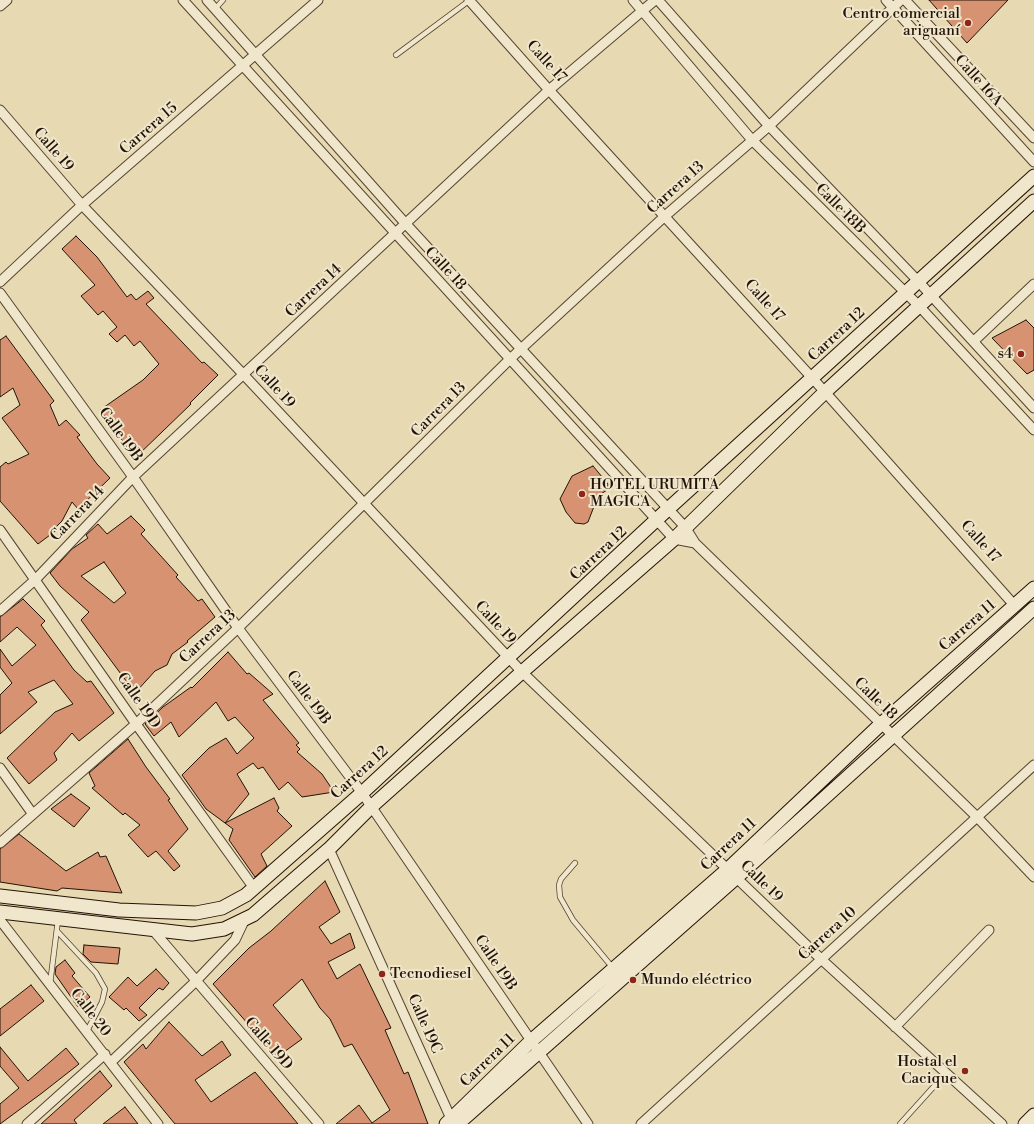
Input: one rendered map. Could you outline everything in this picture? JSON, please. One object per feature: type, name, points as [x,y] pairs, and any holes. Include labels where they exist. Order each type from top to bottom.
[{"type":"street","points":[[0,6],[7,0]]},
{"type":"street","name":"Calle 18","points":[[183,0],[395,235],[674,539]]},
{"type":"street","name":"Calle 18","points":[[207,0],[405,223],[685,527],[695,543],[977,817],[1034,877]]},
{"type":"street","name":"Carrera 15","points":[[0,282],[82,205],[318,0]]},
{"type":"street","name":"Calle 17","points":[[470,0],[549,90],[825,392],[1015,606],[1031,616]]},
{"type":"street","name":"Calle 18B","points":[[633,0],[644,11],[752,140],[905,294],[920,307],[1034,430]]},
{"type":"street","name":"Calle 18B","points":[[656,0],[769,126],[918,281],[1034,408]]},
{"type":"street","name":"Carrera 14","points":[[0,611],[36,579],[133,477],[395,235],[405,223],[549,90],[656,0]]},
{"type":"street","name":"Calle 16A","points":[[886,0],[1034,162]]},
{"type":"street","name":"Carrera 13","points":[[0,843],[32,813],[136,724],[365,505],[510,360],[665,216],[769,126],[901,0]]},
{"type":"street","name":"Calle 16A","points":[[905,0],[1034,138]]},
{"type":"street","name":"Calle 19","points":[[0,110],[82,205],[244,374],[522,672],[821,959],[1002,1124]]},
{"type":"street","name":"Carrera 12","points":[[0,896],[119,910],[196,914],[222,908],[254,888],[362,793],[658,521],[668,509],[813,379],[1034,176]]},
{"type":"street","points":[[0,912],[58,925],[152,930],[181,934],[203,934],[224,929],[244,921],[329,849],[371,807],[674,539],[825,392],[920,307],[1034,201]]},
{"type":"street","points":[[974,341],[1034,284]]},
{"type":"street","name":"Calle 19B","points":[[0,293],[133,477],[238,628],[362,793],[588,1124]]},
{"type":"street","name":"Calle 19D","points":[[0,530],[36,579],[136,724],[254,888]]},
{"type":"street","points":[[674,539],[695,543]]},
{"type":"street","name":"Carrera 11","points":[[731,874],[881,724],[1034,588]]},
{"type":"street","name":"Carrera 11","points":[[452,1123],[531,1041],[618,973],[1031,616]]},
{"type":"street","name":"Carrera 10","points":[[641,1124],[1034,765]]},
{"type":"street","points":[[0,768],[32,813]]},
{"type":"street","name":"Calle 19C","points":[[329,849],[452,1123]]},
{"type":"street","name":"Calle 20","points":[[0,920],[158,1124]]},
{"type":"street","points":[[111,1062],[195,982],[235,940],[244,921]]},
{"type":"street","name":"Calle 19D","points":[[152,930],[195,982],[319,1124]]},
{"type":"street","points":[[895,1027],[989,930]]},
{"type":"street","name":"Carrera 11","points":[[452,1123],[539,1052],[618,973]]},
{"type":"street","points":[[27,1124],[105,1054]]},
{"type":"street","points":[[1025,1124],[1034,1115]]},
{"type":"lane","points":[[215,9],[223,0]]},
{"type":"lane","points":[[396,55],[470,0]]},
{"type":"lane","points":[[575,862],[561,879],[559,885],[560,897],[573,920],[618,973]]},
{"type":"lane","points":[[50,984],[58,925]]},
{"type":"lane","points":[[58,925],[96,973],[105,988],[102,1002],[87,1031]]},
{"type":"lane","points":[[900,1124],[946,1073]]},
{"type":"building","name":"Centro comercial ariguaní","points":[[929,0],[1008,0],[967,43]]},
{"type":"building","points":[[76,236],[97,257],[127,297],[131,294],[136,300],[148,291],[154,298],[146,304],[202,363],[204,362],[218,375],[190,403],[191,404],[135,458],[100,410],[143,380],[159,364],[140,341],[134,346],[125,335],[117,342],[109,334],[117,327],[103,311],[98,315],[81,296],[95,285],[62,249]]},
{"type":"building","name":"s4","points":[[1026,320],[1034,328],[1034,370],[1027,374],[992,338]]},
{"type":"building","points":[[6,336],[54,401],[50,405],[59,426],[66,420],[80,435],[77,437],[97,464],[110,478],[78,509],[72,502],[62,521],[56,527],[58,529],[38,544],[0,501],[0,467],[6,462],[8,464],[29,454],[2,418],[20,405],[13,388],[0,397],[0,340]]},
{"type":"building","name":"HOTEL URUMITA MAGICA","points":[[593,466],[608,484],[607,490],[598,496],[588,522],[584,524],[575,523],[566,512],[560,499],[572,476]]},
{"type":"building","points":[[131,516],[145,530],[141,534],[178,575],[176,577],[198,601],[202,599],[215,617],[187,641],[188,642],[172,654],[167,665],[155,671],[135,693],[81,620],[89,612],[60,586],[50,573],[72,549],[88,538],[86,535],[98,524],[107,534]],"holes":[[[104,562],[126,593],[114,603],[81,576]]]},
{"type":"building","points":[[23,599],[45,621],[41,625],[74,670],[87,682],[91,681],[114,713],[79,741],[72,733],[54,753],[57,760],[29,784],[7,758],[55,712],[73,704],[54,680],[28,692],[37,702],[0,734],[0,695],[12,683],[0,667],[0,649],[12,666],[36,645],[17,627],[0,642],[0,617]]},
{"type":"building","points":[[228,652],[247,674],[249,673],[273,694],[263,700],[299,743],[296,745],[300,749],[297,752],[322,774],[334,792],[302,797],[288,782],[279,790],[263,767],[258,769],[253,763],[237,774],[249,794],[225,823],[206,809],[182,775],[209,748],[226,738],[237,754],[254,738],[235,717],[228,721],[216,702],[179,737],[171,722],[154,736],[145,724],[163,707],[191,687],[192,688]]},
{"type":"building","points":[[128,739],[146,767],[170,799],[168,800],[188,829],[168,851],[180,866],[174,871],[156,851],[148,857],[128,835],[140,825],[125,813],[123,815],[92,788],[95,786],[89,773]]},
{"type":"building","points":[[71,794],[90,808],[74,827],[51,809]]},
{"type":"building","points":[[274,798],[279,808],[277,811],[292,826],[261,854],[267,866],[255,877],[229,840],[233,829],[225,823]]},
{"type":"building","points":[[19,834],[66,871],[98,852],[100,857],[106,856],[122,893],[62,888],[57,891],[0,882],[0,849]]},
{"type":"building","points":[[325,881],[340,912],[319,927],[331,944],[350,933],[355,948],[328,962],[337,979],[360,964],[391,1028],[385,1030],[404,1074],[408,1072],[428,1124],[336,1124],[359,1105],[372,1123],[390,1110],[352,1044],[344,1047],[330,1019],[320,1008],[302,979],[273,1005],[302,1039],[277,1057],[213,984],[249,948],[271,931]]},
{"type":"building","points":[[84,945],[120,948],[118,964],[91,962],[83,954]]},
{"type":"building","points":[[65,960],[75,973],[72,976],[90,997],[78,1007],[55,974],[56,967]]},
{"type":"building","points":[[156,969],[169,983],[163,990],[159,988],[139,1008],[147,1015],[139,1021],[126,1008],[124,1010],[109,997],[128,977],[137,986]]},
{"type":"building","points":[[31,985],[44,1001],[0,1036],[0,1009]]},
{"type":"building","points":[[169,1022],[202,1056],[222,1041],[231,1055],[195,1080],[211,1102],[255,1072],[298,1124],[175,1124],[124,1062],[143,1044],[146,1049]]},
{"type":"building","points":[[0,1047],[28,1081],[66,1048],[79,1064],[0,1124],[0,1104],[19,1088],[0,1066]]},
{"type":"building","points":[[100,1071],[112,1086],[74,1120],[77,1124],[41,1124]]},
{"type":"building","points":[[125,1107],[138,1124],[103,1124]]},
{"type":"place","name":"Centro comercial ariguaní","points":[[968,23]]},
{"type":"place","name":"s4","points":[[1021,354]]},
{"type":"place","name":"HOTEL URUMITA MAGICA","points":[[582,494]]},
{"type":"place","name":"Tecnodiesel","points":[[382,974]]},
{"type":"place","name":"Mundo eléctrico","points":[[633,980]]},
{"type":"place","name":"Hostal el Cacique","points":[[965,1071]]}]
